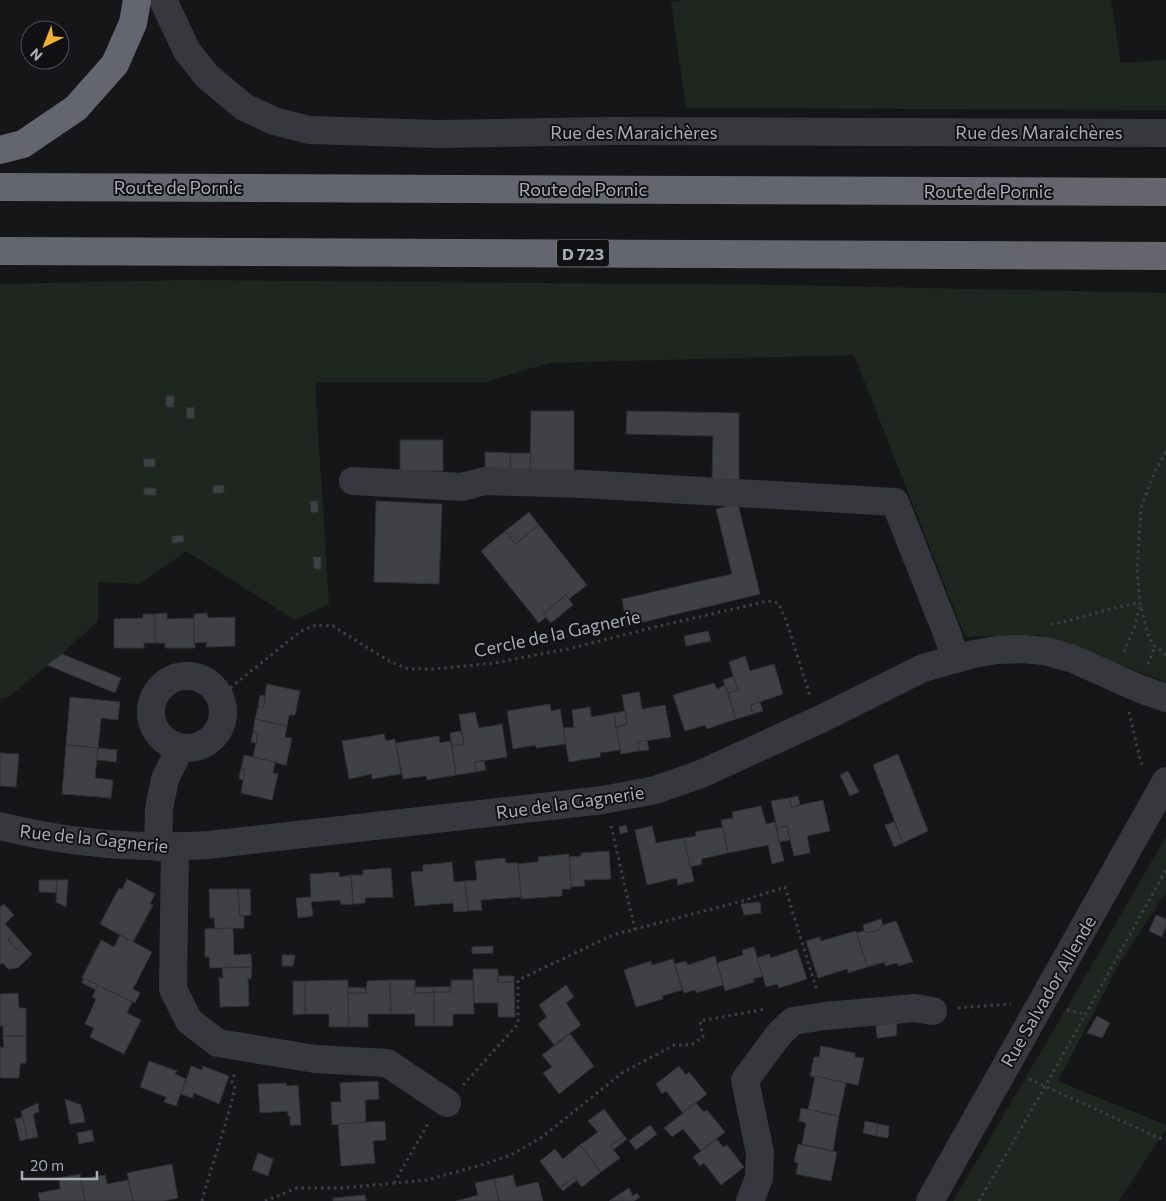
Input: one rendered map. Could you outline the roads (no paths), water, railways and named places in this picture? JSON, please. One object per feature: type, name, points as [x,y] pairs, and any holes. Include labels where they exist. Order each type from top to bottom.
[{"type":"highway","points":[[0,150],[23,144],[76,108],[116,64],[133,24],[138,0]]},
{"type":"highway","name":"Route de Pornic","points":[[0,187],[1166,192]]},
{"type":"highway","name":"D 723","points":[[0,251],[1166,256]]},
{"type":"street","name":"Rue des Maraichères","points":[[163,0],[187,51],[207,76],[244,107],[274,121],[309,130],[439,134],[611,131],[1166,133]]},
{"type":"street","points":[[353,481],[462,487],[484,481],[583,484],[895,502],[948,636],[955,659]]},
{"type":"street","name":"Rue de la Gagnerie","points":[[0,826],[42,836],[167,847],[208,845],[603,800],[655,790],[701,774],[823,718],[923,668],[998,650],[1045,651],[1073,659],[1166,698]]},
{"type":"street","points":[[183,676],[198,678],[211,685],[220,696],[224,709],[222,722],[216,734],[206,743],[194,748],[180,748],[167,742],[157,732],[151,718],[152,704],[158,690],[170,681],[183,676]]},
{"type":"street","points":[[180,748],[165,779],[159,809],[167,847],[173,989],[189,1021],[218,1043],[315,1059],[387,1063],[447,1103]]},
{"type":"street","name":"Rue Salvador Allende","points":[[930,1201],[1166,780]]},
{"type":"street","points":[[750,1201],[759,1178],[760,1153],[745,1080],[780,1033],[793,1021],[825,1016],[915,1008],[933,1011]]}]
